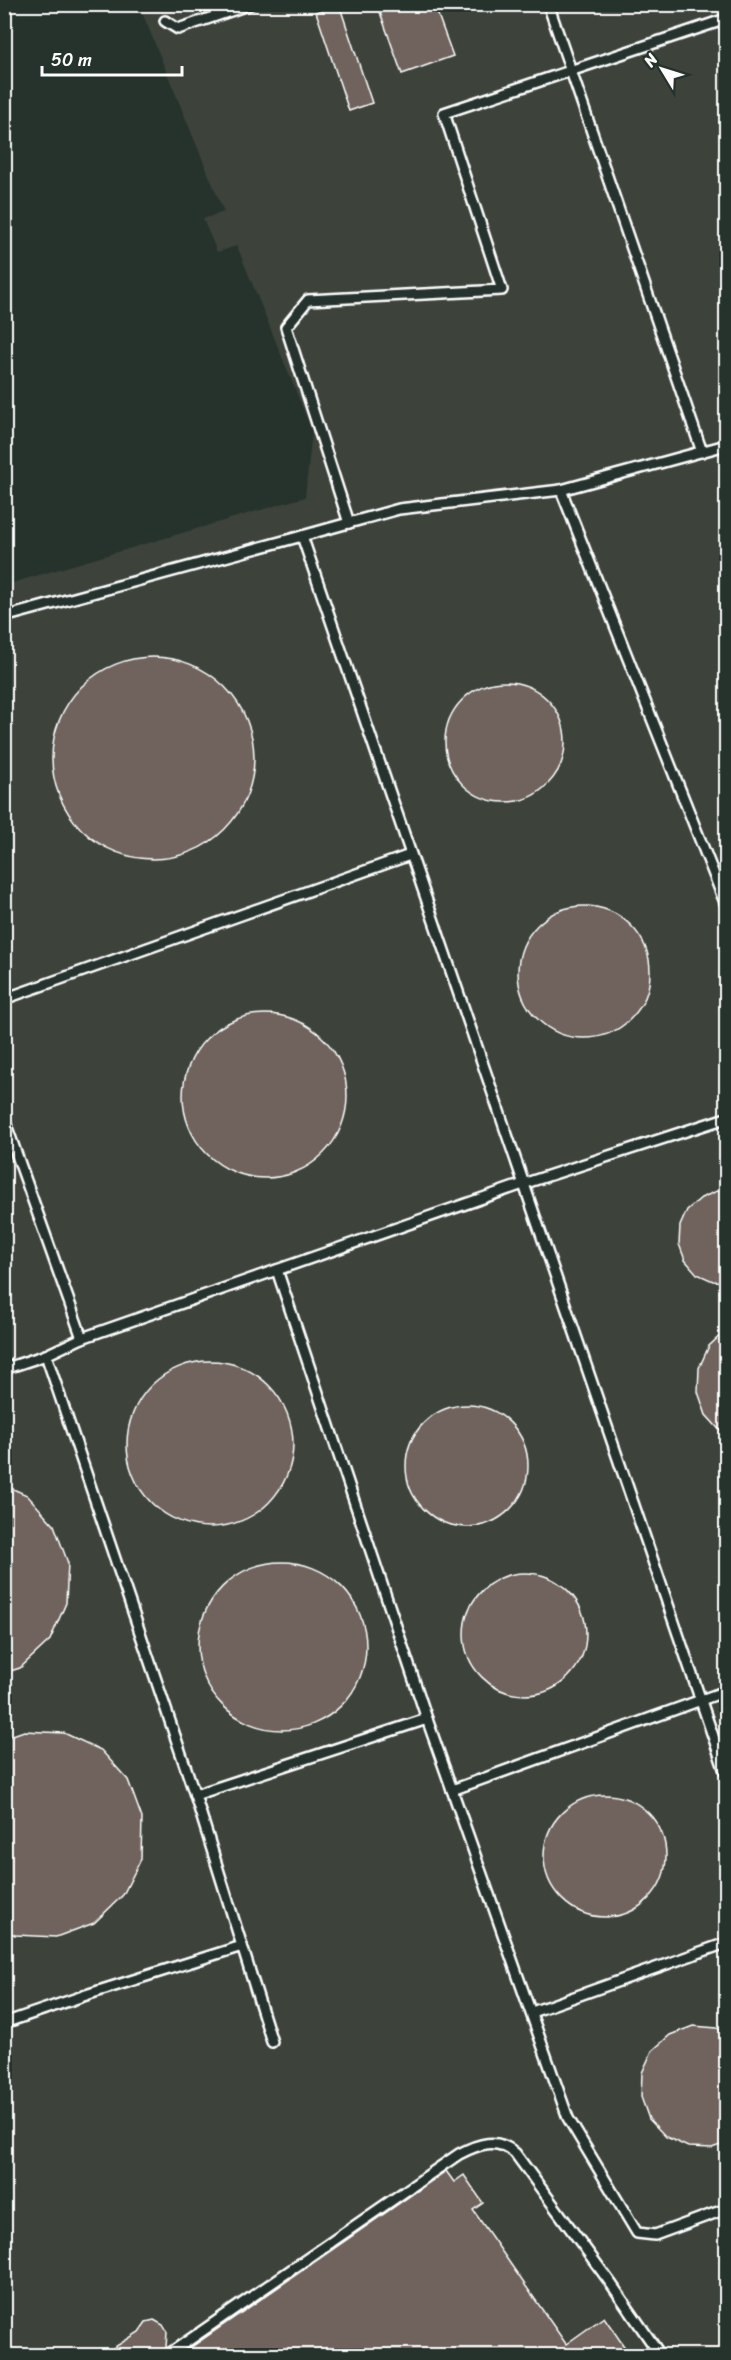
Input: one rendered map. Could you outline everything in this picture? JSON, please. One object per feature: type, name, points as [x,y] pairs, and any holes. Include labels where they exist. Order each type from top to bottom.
[{"type":"lane","points":[[165,21],[178,29],[251,4]]},
{"type":"lane","points":[[548,4],[702,452]]},
{"type":"lane","points":[[349,523],[286,327],[308,300],[502,290],[444,113],[726,19]]},
{"type":"lane","points":[[4,617],[399,509],[561,490],[726,445]]},
{"type":"lane","points":[[561,490],[726,905]]},
{"type":"lane","points":[[302,536],[726,1774]]},
{"type":"lane","points":[[4,999],[410,855]]},
{"type":"lane","points":[[4,1369],[46,1355],[82,1338],[523,1184],[726,1118]]},
{"type":"lane","points":[[4,1119],[82,1338]]},
{"type":"lane","points":[[277,1270],[427,1719],[568,2118],[637,2233],[655,2235],[726,2209]]},
{"type":"lane","points":[[46,1355],[195,1795],[272,2042]]},
{"type":"lane","points":[[452,1790],[726,1691]]},
{"type":"lane","points":[[195,1795],[427,1719]]},
{"type":"lane","points":[[532,2012],[726,1943]]},
{"type":"lane","points":[[4,2023],[242,1947]]},
{"type":"lane","points":[[166,2355],[450,2159],[471,2148],[495,2143],[515,2153],[661,2355]]},
{"type":"shaded area","points":[[139,5],[726,5],[726,2355],[5,2356],[5,585],[305,497],[312,431],[237,246],[217,252],[203,219],[224,212]]},
{"type":"building","points":[[339,4],[372,103],[349,111],[316,12]]},
{"type":"building","points":[[377,4],[434,4],[453,56],[402,74]]},
{"type":"building","points":[[143,657],[163,657],[192,664],[225,686],[247,719],[254,758],[247,797],[225,830],[192,852],[163,859],[143,859],[114,852],[81,830],[59,797],[52,768],[52,748],[59,719],[81,686],[114,664]]},
{"type":"building","points":[[505,682],[528,687],[547,700],[560,719],[565,742],[560,765],[547,784],[528,797],[505,802],[482,797],[463,784],[450,765],[445,742],[450,719],[463,700],[482,687]]},
{"type":"building","points":[[584,906],[609,911],[630,926],[645,947],[650,972],[645,997],[630,1018],[609,1033],[584,1038],[559,1033],[538,1018],[523,997],[518,972],[523,947],[538,926],[559,911]]},
{"type":"building","points":[[265,1014],[296,1021],[323,1038],[340,1065],[347,1096],[340,1127],[323,1154],[296,1171],[265,1178],[234,1171],[207,1154],[190,1127],[183,1096],[190,1065],[207,1038],[234,1021]]},
{"type":"building","points":[[717,1191],[726,1192],[726,1282],[713,1281],[697,1274],[685,1260],[679,1244],[680,1226],[687,1210],[701,1198]]},
{"type":"building","points":[[726,1330],[726,1437],[706,1415],[698,1392],[699,1368],[709,1346]]},
{"type":"building","points":[[210,1361],[226,1362],[242,1367],[269,1385],[287,1412],[292,1428],[292,1460],[287,1476],[269,1503],[242,1521],[226,1526],[210,1527],[194,1526],[178,1521],[151,1503],[133,1476],[128,1460],[127,1444],[128,1428],[133,1412],[151,1385],[178,1367],[194,1362]]},
{"type":"building","points":[[467,1405],[490,1410],[501,1415],[510,1423],[518,1432],[523,1443],[528,1466],[523,1489],[518,1500],[510,1509],[501,1517],[490,1522],[467,1527],[444,1522],[433,1517],[424,1509],[416,1500],[411,1489],[406,1466],[411,1443],[416,1432],[424,1423],[433,1415],[444,1410]]},
{"type":"building","points":[[4,1485],[27,1495],[54,1525],[68,1563],[66,1603],[50,1640],[20,1668],[4,1673]]},
{"type":"building","points":[[282,1562],[298,1563],[314,1568],[342,1586],[360,1614],[365,1630],[365,1662],[360,1678],[342,1706],[314,1724],[298,1729],[282,1730],[266,1729],[250,1724],[222,1706],[204,1678],[199,1662],[198,1646],[199,1630],[204,1614],[222,1586],[250,1568],[266,1563]]},
{"type":"building","points":[[525,1573],[548,1578],[559,1583],[568,1591],[576,1600],[581,1611],[586,1634],[581,1657],[576,1668],[568,1677],[559,1685],[548,1690],[525,1695],[502,1690],[491,1685],[482,1677],[474,1668],[469,1657],[464,1634],[469,1611],[474,1600],[482,1591],[491,1583],[502,1578]]},
{"type":"building","points":[[24,1731],[64,1733],[101,1750],[128,1780],[142,1818],[141,1859],[123,1895],[94,1923],[56,1937],[15,1935],[4,1930],[4,1738]]},
{"type":"building","points":[[605,1795],[628,1800],[639,1805],[648,1813],[656,1822],[661,1833],[666,1856],[661,1879],[656,1890],[648,1899],[639,1907],[628,1912],[605,1917],[582,1912],[571,1907],[562,1899],[554,1890],[549,1879],[544,1856],[549,1833],[554,1822],[562,1813],[571,1805],[582,1800]]},
{"type":"building","points":[[693,2026],[717,2028],[726,2032],[726,2143],[712,2148],[688,2147],[666,2137],[649,2119],[641,2097],[642,2073],[652,2051],[670,2035]]},
{"type":"building","points":[[446,2171],[454,2182],[464,2175],[483,2203],[473,2210],[566,2344],[604,2317],[630,2355],[180,2355]]},
{"type":"building","points":[[154,2320],[163,2325],[167,2332],[166,2348],[159,2355],[102,2355],[139,2332],[146,2322]]}]
